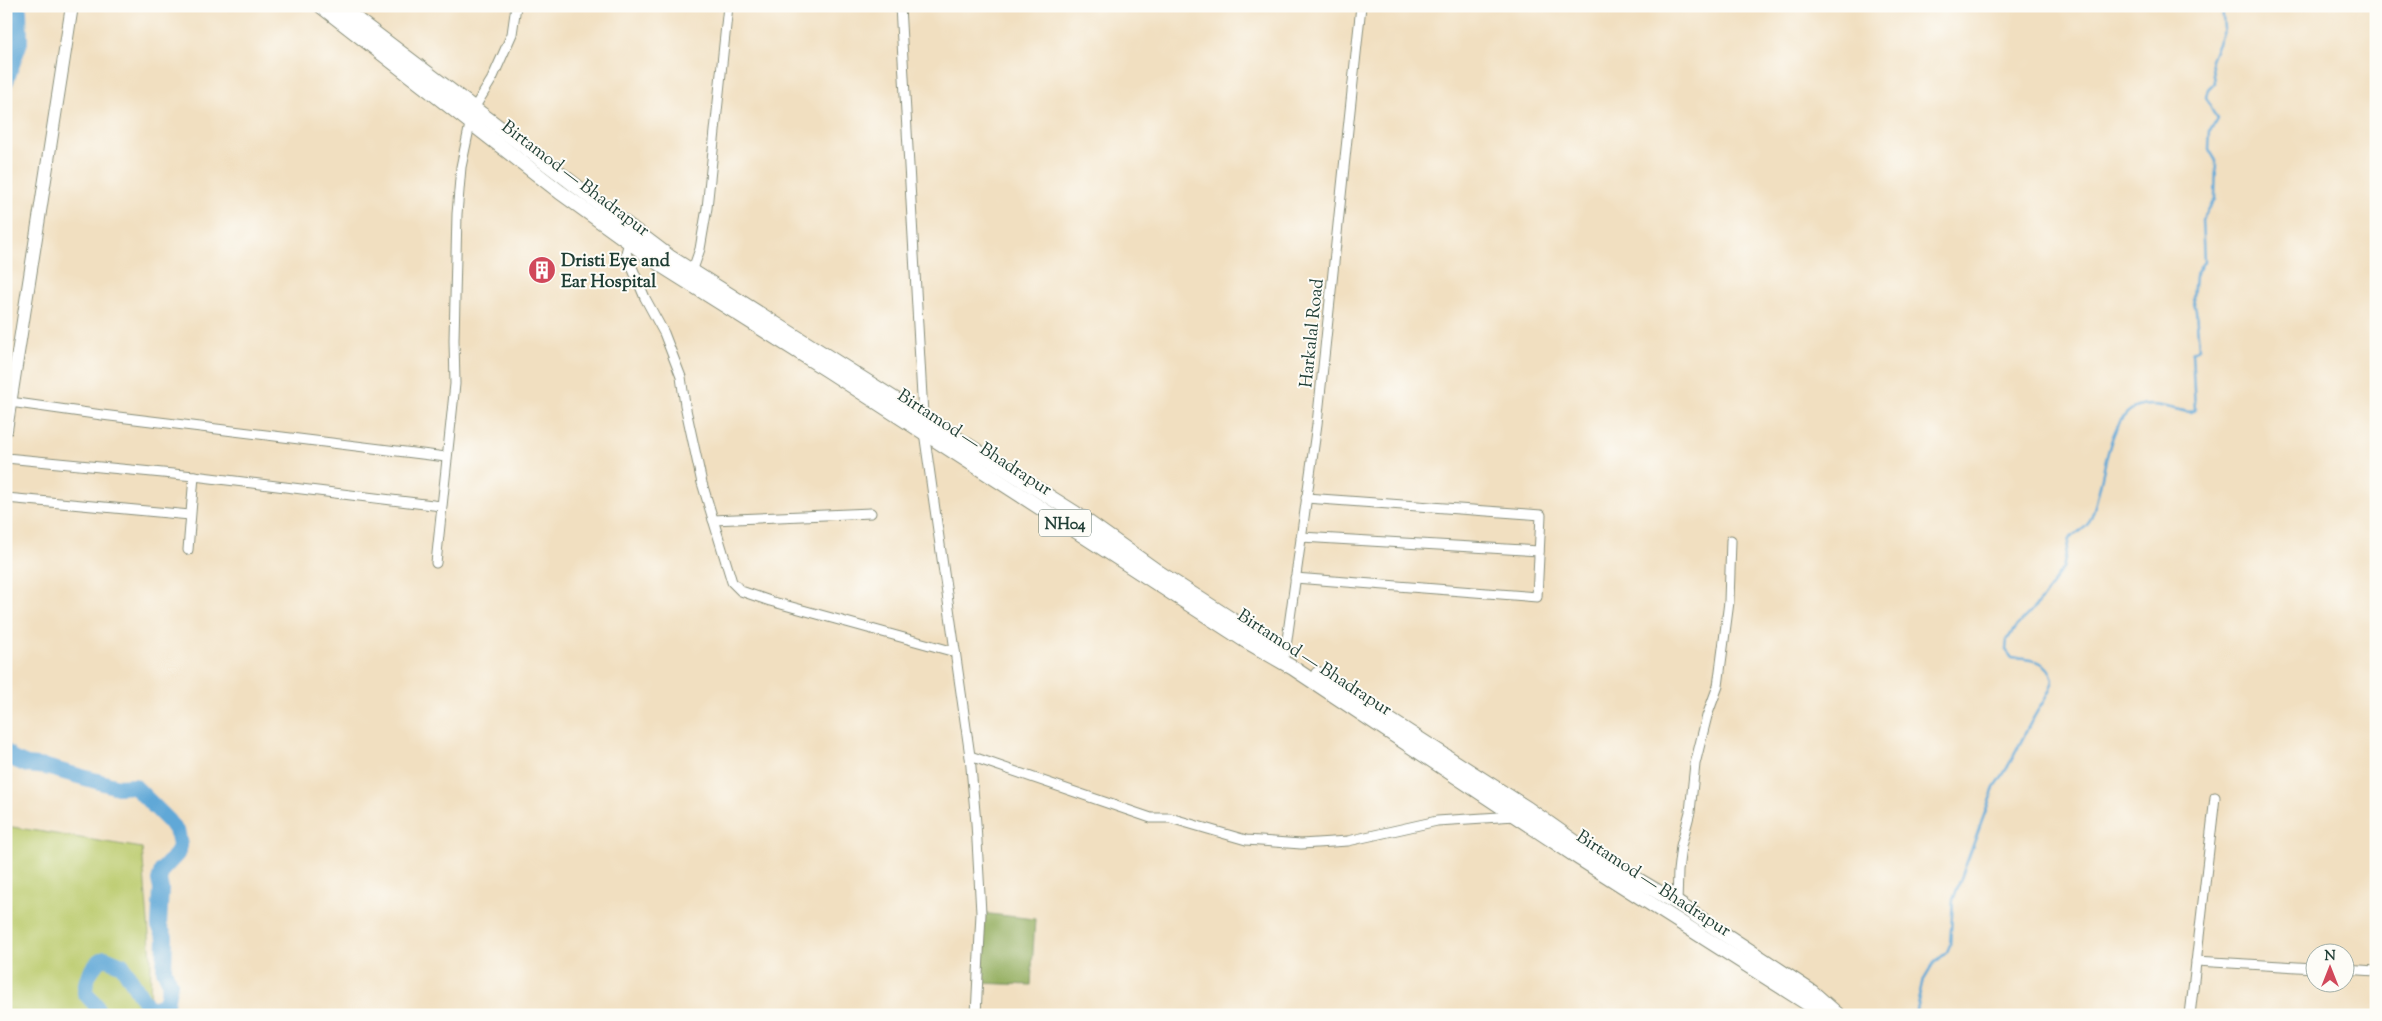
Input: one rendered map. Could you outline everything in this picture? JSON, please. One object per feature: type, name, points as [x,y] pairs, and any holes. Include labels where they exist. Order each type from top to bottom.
[{"type":"main road","name":"Birtamod — Bhadrapur","points":[[333,9],[614,223],[692,272],[924,426]]},
{"type":"main road","name":"Birtamod — Bhadrapur","points":[[614,223],[630,242],[672,272],[924,426],[1075,514],[1156,576],[1524,813],[1677,903],[1812,992],[1838,1015]]},
{"type":"main road","name":"Birtamod — Bhadrapur","points":[[1524,813],[1579,858],[1827,1015]]},
{"type":"street","points":[[6,430],[72,6]]},
{"type":"street","points":[[436,562],[455,384],[454,340],[457,214],[461,167],[472,116],[492,79],[512,34],[516,6]]},
{"type":"street","points":[[692,272],[700,249],[707,208],[728,6]]},
{"type":"street","points":[[900,6],[924,426],[970,756],[981,913],[976,1015]]},
{"type":"street","name":"Harkalal Road","points":[[1282,657],[1301,537],[1324,360],[1361,6]]},
{"type":"street","points":[[630,242],[626,253],[645,298],[664,333],[681,377],[697,460],[732,582],[741,591],[770,601],[955,652]]},
{"type":"street","points":[[10,402],[93,414],[446,457]]},
{"type":"street","points":[[6,458],[194,476],[441,506]]},
{"type":"street","points":[[188,550],[194,476]]},
{"type":"street","points":[[6,498],[190,515]]},
{"type":"street","points":[[1295,578],[1537,597],[1541,515],[1306,498]]},
{"type":"street","points":[[713,520],[871,513]]},
{"type":"street","points":[[1301,537],[1539,551]]},
{"type":"street","points":[[1677,903],[1678,871],[1690,812],[1695,764],[1707,716],[1718,686],[1729,602],[1731,540]]},
{"type":"street","points":[[970,756],[1151,818],[1170,818],[1246,840],[1281,844],[1330,844],[1437,820],[1524,813]]},
{"type":"street","points":[[2190,1015],[2215,797]]},
{"type":"street","points":[[2196,961],[2304,967]]},
{"type":"street","points":[[2354,970],[2376,971]]},
{"type":"green space","points":[[6,826],[142,848],[151,959],[150,1015],[6,1015]]},
{"type":"green space","points":[[981,913],[1035,919],[1031,985],[978,983]]},
{"type":"waterway","points":[[6,81],[20,42],[19,11],[14,6]]},
{"type":"waterway","points":[[1915,1015],[1922,983],[1934,963],[1947,952],[1950,945],[1953,900],[1994,788],[2052,685],[2051,673],[2043,664],[2031,660],[2012,658],[2006,650],[2007,640],[2015,628],[2043,598],[2063,568],[2069,539],[2088,525],[2094,510],[2111,441],[2126,414],[2144,405],[2164,406],[2190,412],[2195,410],[2192,352],[2199,348],[2196,310],[2193,298],[2195,276],[2204,261],[2202,220],[2215,199],[2216,161],[2209,149],[2210,131],[2217,119],[2206,97],[2208,89],[2214,83],[2211,59],[2224,29],[2222,6]]},
{"type":"waterway","points":[[6,752],[13,759],[27,765],[46,767],[118,787],[134,786],[169,821],[178,834],[180,846],[177,854],[162,870],[159,880],[161,889],[159,926],[165,937],[164,970],[170,983],[166,1004],[152,1009],[147,1006],[122,965],[105,958],[93,968],[85,988],[85,993],[95,1004],[100,1015]]},
{"type":"place","name":"Dristi Eye and Ear Hospital","points":[[542,270]]}]
